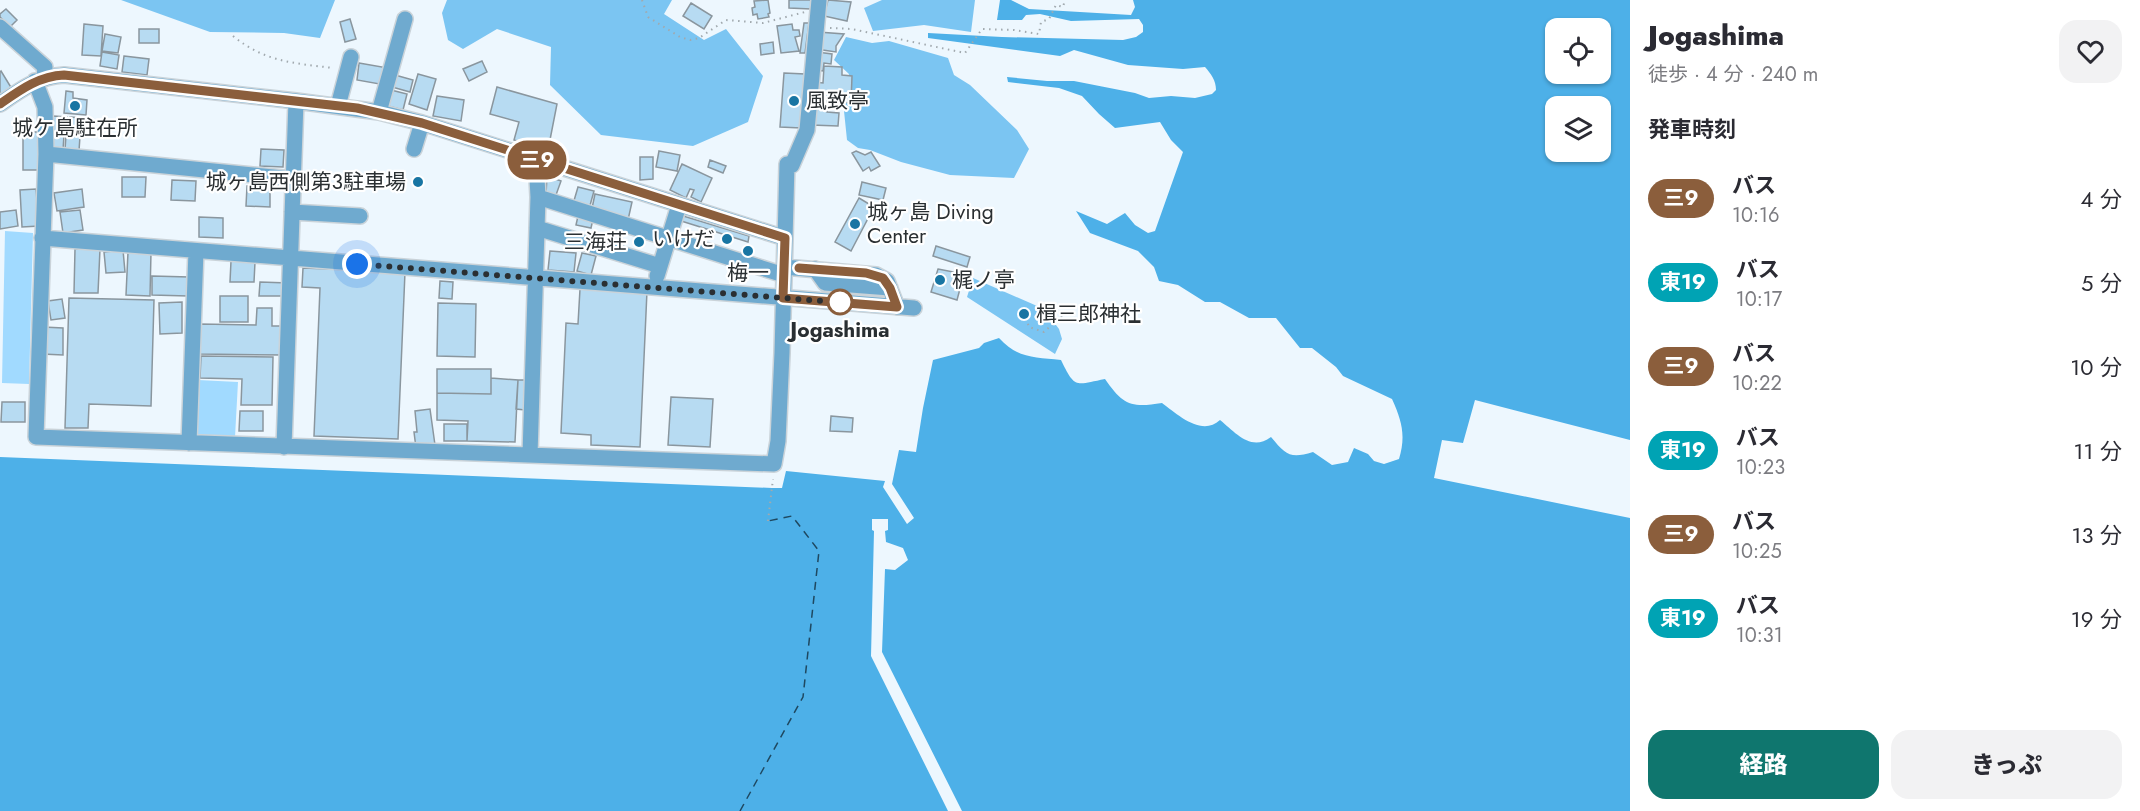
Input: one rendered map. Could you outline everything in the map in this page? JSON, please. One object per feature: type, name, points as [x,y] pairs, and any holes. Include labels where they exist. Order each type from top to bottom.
[{"type":"street","points":[[0,27],[45,67],[39,79],[45,107],[46,154],[36,438],[774,464],[778,441],[787,164],[792,165],[807,130],[817,13]]},
{"type":"street","points":[[379,112],[405,19]]},
{"type":"street","points":[[338,106],[351,57]]},
{"type":"street","points":[[0,104],[39,79],[64,75],[379,112],[422,123],[785,238]]},
{"type":"street","points":[[284,447],[296,101]]},
{"type":"street","points":[[414,149],[422,123]]},
{"type":"street","points":[[46,154],[293,179]]},
{"type":"street","points":[[530,455],[538,197],[536,159]]},
{"type":"street","points":[[538,197],[669,239],[784,271],[815,269],[876,275],[883,278],[890,288],[897,307]]},
{"type":"street","points":[[653,287],[679,205]]},
{"type":"street","points":[[292,212],[360,216]]},
{"type":"street","points":[[537,228],[660,267]]},
{"type":"street","points":[[42,238],[914,308]]},
{"type":"street","points":[[189,443],[196,250]]},
{"type":"path","points":[[642,0],[648,17],[680,37],[690,40],[699,38],[726,20],[763,23],[780,20],[800,12],[817,13],[852,29],[965,53],[982,29],[1014,30],[1039,34],[1041,22],[1050,19],[1056,5],[1063,7],[1065,0]]},
{"type":"path","points":[[233,36],[246,46],[283,62],[334,68],[351,57]]},
{"type":"path","points":[[1026,318],[1029,327],[1044,332],[1064,314]]},
{"type":"path","points":[[768,521],[774,464]]},
{"type":"shaded area","points":[[121,0],[335,0],[320,38],[284,33],[210,32]]},
{"type":"shaded area","points":[[447,0],[672,0],[664,14],[704,40],[726,29],[763,76],[748,122],[693,146],[601,135],[550,85],[551,47],[497,29],[463,49],[448,40],[442,13]]},
{"type":"shaded area","points":[[882,0],[975,0],[971,32],[924,25],[873,31],[864,8]]},
{"type":"shaded area","points":[[1000,0],[1011,0],[1029,9],[1131,15],[1135,7],[1133,0],[1630,0],[1630,440],[1475,400],[1463,443],[1442,440],[1434,478],[1630,518],[1630,811],[0,811],[0,457],[772,488],[782,488],[786,471],[885,481],[883,487],[907,524],[914,518],[892,484],[899,450],[916,452],[933,360],[979,348],[984,343],[999,338],[1020,353],[1061,360],[1077,383],[1105,379],[1117,394],[1129,403],[1143,405],[1162,403],[1183,418],[1198,425],[1213,425],[1220,420],[1250,442],[1264,441],[1271,437],[1289,454],[1299,455],[1313,452],[1332,465],[1348,462],[1354,448],[1368,454],[1374,461],[1384,464],[1399,459],[1402,429],[1392,399],[1343,376],[1336,367],[1312,348],[1300,348],[1276,318],[1249,318],[1220,302],[1205,302],[1178,285],[1159,281],[1154,267],[1138,251],[1090,233],[1076,211],[1107,224],[1125,213],[1135,225],[1148,233],[1155,231],[1183,152],[1171,140],[1160,122],[1115,128],[1082,96],[1059,88],[1008,82],[1007,77],[1074,81],[1149,98],[1171,96],[1195,98],[1212,94],[1216,90],[1214,80],[1205,67],[1183,69],[1128,65],[1074,50],[1060,56],[928,38],[928,33],[1123,40],[1136,37],[1143,32],[1143,25],[1139,19],[1071,21],[1040,14],[1026,15],[1022,20],[997,20]]},
{"type":"shaded area","points":[[846,37],[872,43],[889,41],[948,58],[954,75],[970,85],[1017,130],[1029,149],[1014,178],[950,175],[858,148],[847,140],[844,111],[849,74],[834,60]]},
{"type":"shaded area","points":[[5,231],[33,233],[29,384],[2,383]]},
{"type":"shaded area","points":[[973,278],[1044,309],[1059,329],[1062,339],[1055,354],[967,297]]},
{"type":"shaded area","points":[[198,380],[238,382],[235,437],[196,436]]},
{"type":"pier","points":[[872,519],[888,519],[888,530],[885,531],[886,542],[903,548],[908,560],[895,570],[885,569],[882,652],[962,811],[948,811],[871,656],[874,531],[872,530]]},
{"type":"building","points":[[768,0],[769,17],[758,19],[757,14],[753,15],[754,1]]},
{"type":"building","points":[[789,0],[812,0],[811,9],[789,8]]},
{"type":"building","points":[[828,0],[851,2],[847,21],[824,16]]},
{"type":"building","points":[[691,3],[712,16],[704,29],[683,16]]},
{"type":"building","points":[[6,9],[17,20],[10,27],[0,17]]},
{"type":"building","points":[[350,19],[356,39],[345,42],[340,22]]},
{"type":"building","points":[[804,23],[809,23],[805,53],[800,53]]},
{"type":"building","points":[[84,24],[103,26],[101,56],[82,55]]},
{"type":"building","points":[[792,24],[793,30],[799,30],[800,36],[795,37],[799,51],[781,53],[777,26]]},
{"type":"building","points":[[139,29],[159,29],[159,43],[139,43]]},
{"type":"building","points":[[818,32],[844,34],[836,46],[836,52],[816,49]]},
{"type":"building","points":[[105,34],[121,37],[118,53],[102,51]]},
{"type":"building","points":[[773,42],[774,53],[761,55],[760,44]]},
{"type":"building","points":[[102,52],[119,55],[117,69],[100,66]]},
{"type":"building","points":[[817,52],[832,54],[831,64],[824,63],[823,71],[815,70]]},
{"type":"building","points":[[124,56],[149,59],[147,75],[122,72]]},
{"type":"building","points":[[482,61],[487,72],[469,81],[463,69]]},
{"type":"building","points":[[359,63],[388,68],[385,85],[357,80]]},
{"type":"building","points":[[824,66],[842,67],[842,75],[852,76],[851,103],[827,101],[827,112],[839,113],[838,126],[811,125],[813,82],[823,83]]},
{"type":"building","points":[[0,72],[12,89],[0,96]]},
{"type":"building","points":[[784,73],[805,74],[801,128],[780,127]]},
{"type":"building","points":[[418,74],[436,79],[427,110],[409,104]]},
{"type":"building","points":[[395,75],[413,80],[410,92],[392,87]]},
{"type":"building","points":[[497,87],[557,104],[548,150],[514,140],[519,122],[490,114]]},
{"type":"building","points":[[391,90],[407,94],[403,110],[388,106]]},
{"type":"building","name":"城ケ島駐在所","points":[[66,91],[73,92],[73,98],[87,100],[86,115],[64,113]]},
{"type":"building","points":[[437,96],[464,100],[461,121],[433,116]]},
{"type":"building","points":[[53,116],[67,117],[66,132],[51,131]]},
{"type":"building","points":[[70,117],[84,118],[83,133],[68,132]]},
{"type":"building","points":[[23,132],[40,132],[40,170],[23,170]]},
{"type":"building","points":[[50,134],[64,135],[63,150],[48,149]]},
{"type":"building","points":[[66,135],[80,136],[79,151],[65,150]]},
{"type":"building","points":[[261,149],[284,150],[283,167],[260,166]]},
{"type":"building","points":[[659,151],[680,155],[677,171],[656,167]]},
{"type":"building","points":[[856,151],[865,155],[871,152],[880,166],[871,171],[869,167],[863,171],[852,153]]},
{"type":"building","points":[[640,157],[653,157],[653,179],[640,180]]},
{"type":"building","points":[[710,160],[726,166],[723,173],[708,167]]},
{"type":"building","points":[[682,164],[712,178],[701,202],[691,197],[694,190],[690,189],[686,198],[670,190]]},
{"type":"building","points":[[547,176],[561,181],[556,195],[546,194]]},
{"type":"building","points":[[122,177],[146,177],[145,197],[122,197]]},
{"type":"building","points":[[172,180],[196,181],[195,201],[171,200]]},
{"type":"building","points":[[862,182],[886,188],[883,200],[859,195]]},
{"type":"building","points":[[247,186],[270,186],[270,207],[246,206]]},
{"type":"building","points":[[578,187],[594,191],[589,209],[573,204]]},
{"type":"building","points":[[36,189],[39,226],[22,227],[20,190]]},
{"type":"building","points":[[82,189],[84,207],[57,211],[54,193]]},
{"type":"building","points":[[595,194],[632,202],[628,220],[591,213]]},
{"type":"building","points":[[859,198],[874,207],[851,251],[835,242]]},
{"type":"building","points":[[16,210],[18,226],[0,229],[0,212]]},
{"type":"building","points":[[80,210],[83,230],[63,233],[60,212]]},
{"type":"building","points":[[680,215],[749,236],[748,242],[678,220]]},
{"type":"building","points":[[578,216],[593,219],[591,228],[576,225]]},
{"type":"building","points":[[199,217],[223,218],[223,238],[199,237]]},
{"type":"building","points":[[936,246],[970,257],[967,267],[933,256]]},
{"type":"building","points":[[75,249],[100,249],[98,293],[74,293]]},
{"type":"building","points":[[123,250],[125,272],[106,273],[104,252]]},
{"type":"building","points":[[550,251],[576,253],[574,272],[548,270]]},
{"type":"building","points":[[128,252],[151,252],[150,296],[126,295]]},
{"type":"building","points":[[582,253],[596,256],[591,275],[577,271]]},
{"type":"building","points":[[231,261],[255,262],[254,282],[230,282]]},
{"type":"building","points":[[303,268],[405,272],[398,439],[314,436],[320,288],[302,287]]},
{"type":"building","points":[[938,269],[964,274],[957,300],[931,292]]},
{"type":"building","points":[[152,276],[189,277],[188,296],[152,295]]},
{"type":"building","points":[[440,281],[453,282],[452,299],[439,298]]},
{"type":"building","points":[[260,282],[288,283],[287,296],[259,296]]},
{"type":"building","points":[[580,289],[647,291],[640,447],[591,445],[591,435],[561,433],[566,323],[578,324]]},
{"type":"building","points":[[220,296],[248,296],[248,322],[220,322]]},
{"type":"building","points":[[69,298],[154,300],[151,406],[89,404],[88,428],[65,428]]},
{"type":"building","points":[[62,299],[65,318],[51,320],[48,301]]},
{"type":"building","points":[[182,302],[182,333],[160,334],[159,303]]},
{"type":"building","points":[[438,303],[476,304],[475,357],[437,356]]},
{"type":"building","points":[[257,308],[272,308],[272,326],[283,326],[283,355],[199,354],[200,324],[256,325]]},
{"type":"building","points":[[43,327],[63,328],[63,355],[42,354]]},
{"type":"building","points":[[201,356],[273,357],[272,405],[241,405],[242,379],[200,378]]},
{"type":"building","points":[[437,369],[491,369],[491,394],[437,393]]},
{"type":"building","points":[[491,378],[518,380],[515,442],[467,441],[468,421],[437,420],[437,393],[491,394]]},
{"type":"building","points":[[518,380],[526,380],[525,410],[516,409]]},
{"type":"building","points":[[671,397],[713,399],[710,447],[668,445]]},
{"type":"building","points":[[2,402],[25,402],[25,422],[1,422]]},
{"type":"building","points":[[430,409],[435,445],[416,448],[415,411]]},
{"type":"building","points":[[240,411],[263,411],[263,431],[239,431]]},
{"type":"building","points":[[831,416],[853,418],[852,432],[830,431]]},
{"type":"building","points":[[444,424],[467,424],[467,441],[444,441]]},
{"type":"ferry route","points":[[740,811],[803,697],[819,551],[792,516],[768,521]]},
{"type":"bus line","name":"三9","points":[[0,104],[35,81],[55,75],[64,75],[379,112],[422,123],[785,238],[783,298],[897,307],[887,281],[876,275],[799,268]]},
{"type":"place","name":"風致亭","points":[[794,101]]},
{"type":"place","name":"城ケ島駐在所","points":[[75,106]]},
{"type":"place","name":"城ヶ島西側第3駐車場","points":[[418,182]]},
{"type":"place","name":"城ヶ島 Diving Center","points":[[855,224]]},
{"type":"place","name":"いけだ","points":[[727,239]]},
{"type":"place","name":"三海荘","points":[[639,242]]},
{"type":"place","name":"梅一","points":[[748,251]]},
{"type":"place","name":"梶ノ亭","points":[[940,280]]},
{"type":"place","name":"Jogashima","points":[[840,302]]},
{"type":"place","name":"楫三郎神社","points":[[1024,314]]},
{"type":"route","points":[[357,264],[847,303],[840,302]]}]
